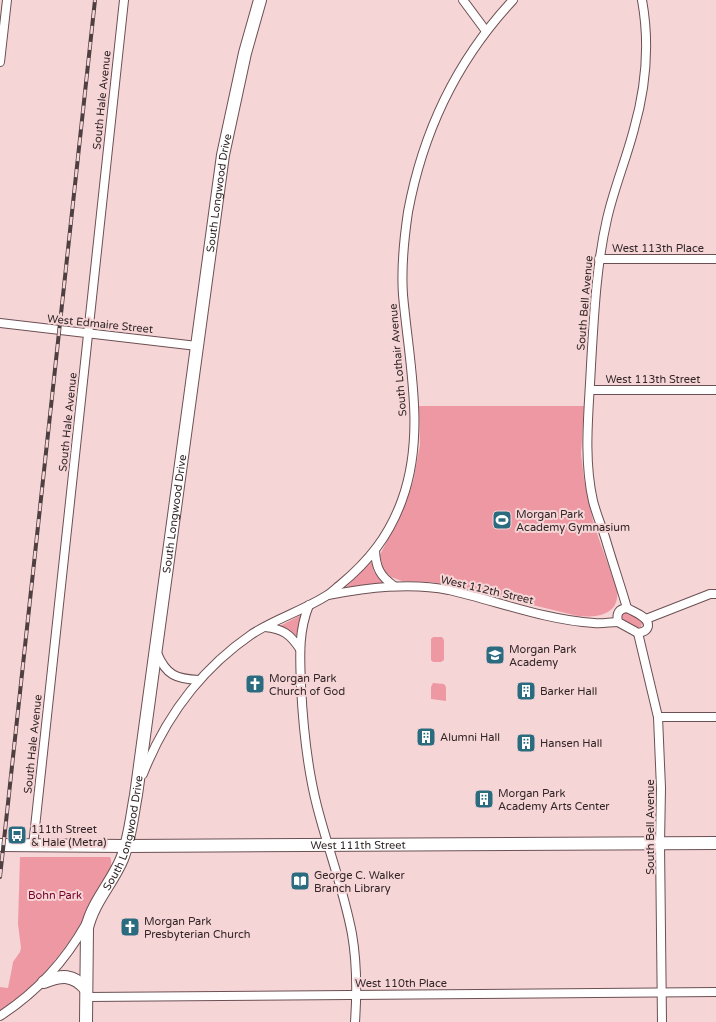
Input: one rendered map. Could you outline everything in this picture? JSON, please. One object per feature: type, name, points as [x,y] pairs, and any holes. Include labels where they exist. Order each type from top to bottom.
[{"type":"street","points":[[0,62],[7,0]]},
{"type":"street","name":"South Hale Avenue","points":[[33,846],[124,0]]},
{"type":"street","name":"South Longwood Drive","points":[[86,1022],[86,940],[90,917],[122,860],[135,798],[222,163],[228,127],[245,54],[260,0]]},
{"type":"street","points":[[463,0],[486,32]]},
{"type":"street","name":"South Lothair Avenue","points":[[135,798],[150,756],[163,730],[179,705],[199,680],[252,634],[327,596],[354,574],[375,551],[401,502],[413,460],[413,390],[403,292],[402,261],[410,201],[418,169],[438,111],[454,80],[486,32],[513,0]]},
{"type":"street","name":"South Bell Avenue","points":[[627,608],[593,501],[587,450],[599,259],[616,185],[641,104],[646,71],[647,44],[642,0]]},
{"type":"street","name":"West 113th Place","points":[[599,259],[716,259]]},
{"type":"street","name":"West Edmaire Street","points":[[0,323],[197,346]]},
{"type":"street","name":"West 113th Street","points":[[590,390],[716,390]]},
{"type":"street","points":[[375,551],[379,572],[394,586]]},
{"type":"street","name":"West 112th Street","points":[[327,596],[371,588],[394,586],[447,590],[544,615],[576,621],[595,624],[618,622]]},
{"type":"street","points":[[646,619],[714,592]]},
{"type":"street","points":[[309,605],[301,630],[300,649],[302,709],[307,752],[317,805],[351,931],[357,995],[355,1022]]},
{"type":"street","points":[[627,608],[646,619],[648,624],[647,629],[644,632],[638,633],[618,622],[617,617],[618,612],[627,608]]},
{"type":"street","points":[[265,627],[280,630],[287,634],[293,639],[300,649]]},
{"type":"street","name":"South Bell Avenue","points":[[638,633],[658,717],[661,788],[660,844],[662,1022]]},
{"type":"street","points":[[155,650],[161,664],[172,675],[185,680],[199,680]]},
{"type":"street","points":[[658,717],[716,717]]},
{"type":"street","name":"West 111th Street","points":[[0,845],[716,844]]},
{"type":"street","points":[[0,1016],[30,994],[57,968],[77,940],[90,917]]},
{"type":"street","points":[[44,982],[57,977],[66,977],[82,984],[86,993]]},
{"type":"street","name":"West 110th Place","points":[[86,993],[357,995],[716,992]]},
{"type":"green space","points":[[419,406],[584,406],[581,454],[584,479],[594,525],[617,590],[615,605],[611,610],[599,615],[578,616],[451,585],[430,582],[402,581],[391,577],[387,573],[383,568],[380,555],[406,503],[413,482],[420,445]]},
{"type":"green space","points":[[370,563],[372,563],[374,572],[382,583],[345,589],[345,588]]},
{"type":"green space","points":[[625,612],[639,618],[642,622],[641,628],[627,623],[621,618],[622,614]]},
{"type":"green space","points":[[301,615],[297,636],[280,626]]},
{"type":"green space","points":[[433,637],[442,637],[444,640],[444,660],[441,662],[433,662],[431,660],[431,639]]},
{"type":"green space","points":[[433,683],[444,684],[446,687],[446,701],[431,699],[431,687]]},
{"type":"green space","name":"Bohn Park","points":[[20,857],[110,857],[111,865],[86,915],[59,956],[26,991],[0,1011],[0,987],[8,988],[13,962],[21,948],[18,924]]},
{"type":"railway","points":[[0,877],[95,0]]},
{"type":"place","name":"Morgan Park Academy Gymnasium","points":[[502,520]]},
{"type":"place","name":"Morgan Park Academy","points":[[495,655]]},
{"type":"place","name":"Morgan Park Church of God","points":[[255,684]]},
{"type":"place","name":"Barker Hall","points":[[526,691]]},
{"type":"place","name":"Alumni Hall","points":[[426,737]]},
{"type":"place","name":"Hansen Hall","points":[[526,743]]},
{"type":"place","name":"Morgan Park Academy Arts Center","points":[[484,799]]},
{"type":"place","name":"111th Street & Hale (Metra)","points":[[17,835]]},
{"type":"place","name":"George C. Walker Branch Library","points":[[300,881]]},
{"type":"place","name":"Morgan Park Presbyterian Church","points":[[130,927]]}]
